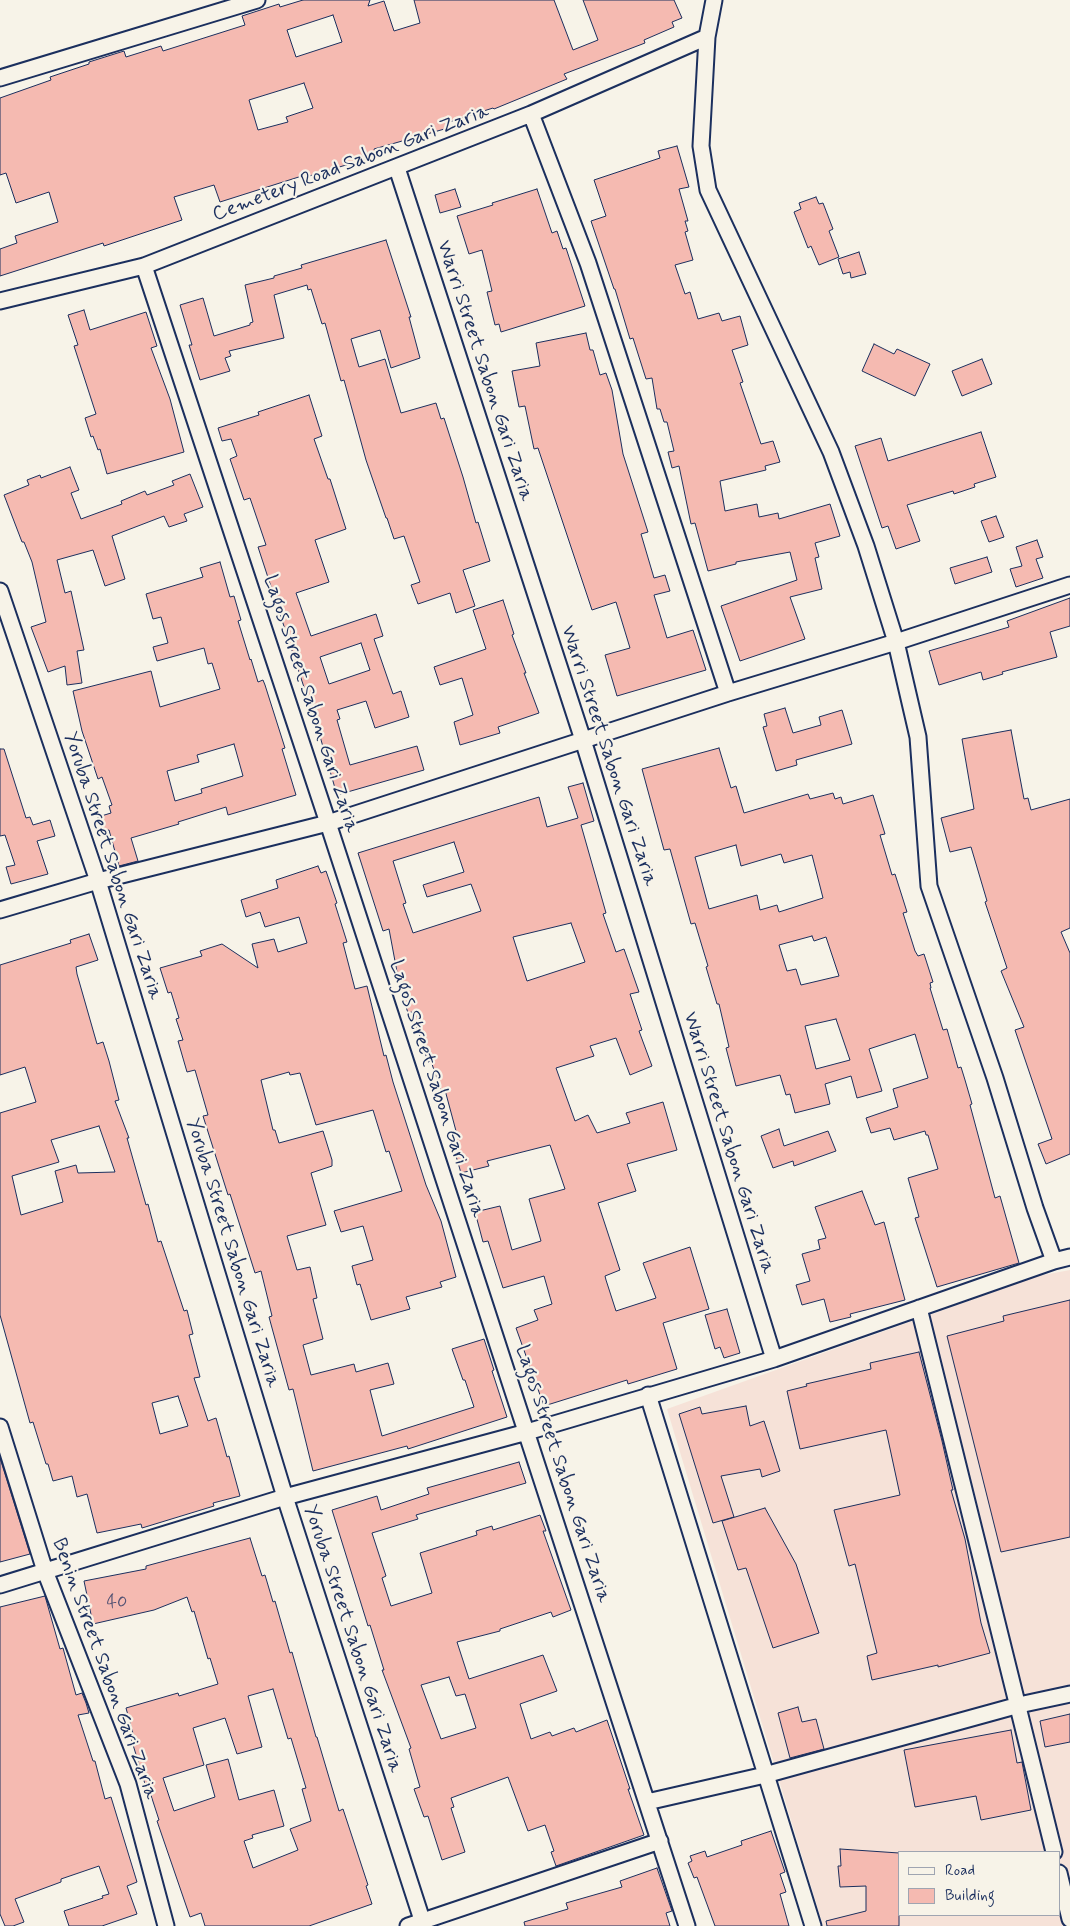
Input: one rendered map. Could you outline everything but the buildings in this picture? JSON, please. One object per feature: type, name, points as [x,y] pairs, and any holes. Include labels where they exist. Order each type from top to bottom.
[{"type":"street","points":[[0,78],[257,0]]},
{"type":"street","points":[[714,0],[707,37],[701,146],[708,190],[831,452],[866,546],[896,642],[918,737],[929,886],[995,1078],[1035,1208],[1054,1261]]},
{"type":"street","name":"Cemetery Road Sabon Gari Zaria","points":[[0,301],[144,266],[531,114],[707,37]]},
{"type":"street","points":[[531,114],[588,263],[728,693]]},
{"type":"street","name":"Warri Street Sabon Gari Zaria","points":[[397,168],[583,740],[774,1359]]},
{"type":"street","name":"Lagos Street Sabon Gari Zaria","points":[[144,266],[328,823],[687,1926]]},
{"type":"street","points":[[0,910],[98,881],[328,823],[728,693],[896,642],[1070,585]]},
{"type":"street","name":"Yoruba Street Sabon Gari Zaria","points":[[0,592],[98,881],[285,1497],[418,1924]]},
{"type":"street","points":[[0,1584],[285,1497],[527,1432],[774,1359],[1070,1257]]},
{"type":"street","points":[[919,1308],[1054,1851]]},
{"type":"street","points":[[648,1396],[813,1926]]},
{"type":"street","name":"Benin Street Sabon Gari Zaria","points":[[0,1427],[45,1571],[128,1784],[166,1926]]},
{"type":"street","points":[[647,1802],[765,1775],[1019,1705],[1070,1694]]},
{"type":"street","points":[[418,1924],[660,1841]]},
{"type":"street","points":[[1060,1877],[1070,1919]]},
{"type":"shaded area","points":[[1070,1270],[1070,1926],[823,1926],[667,1409],[1038,1276]]}]
